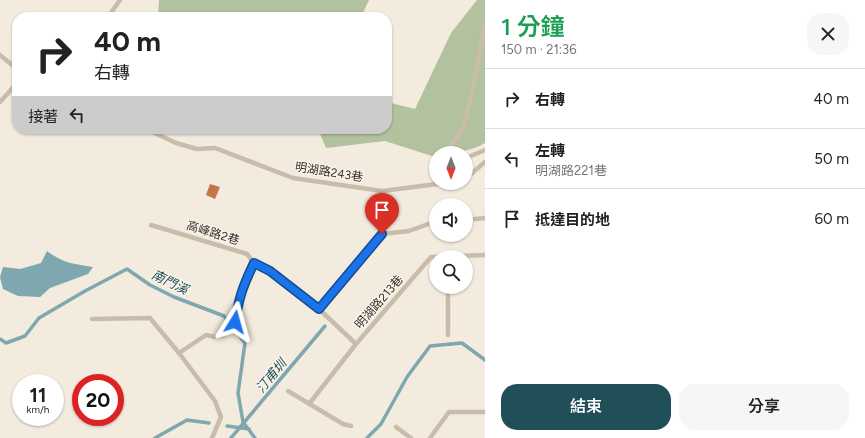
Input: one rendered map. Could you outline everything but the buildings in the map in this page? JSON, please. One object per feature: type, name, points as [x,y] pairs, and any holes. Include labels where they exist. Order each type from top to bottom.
[{"type":"lane","points":[[112,12],[120,0]]},
{"type":"lane","points":[[451,146],[463,129],[472,94],[485,24]]},
{"type":"lane","points":[[0,55],[12,65]]},
{"type":"lane","points":[[0,102],[12,89]]},
{"type":"lane","name":"明湖路243巷","points":[[157,134],[176,143],[197,149],[216,148],[293,178],[382,191],[429,185]]},
{"type":"lane","points":[[473,155],[485,150]]},
{"type":"lane","points":[[473,172],[485,162]]},
{"type":"lane","points":[[473,219],[485,218]]},
{"type":"lane","points":[[319,309],[382,234],[409,231],[429,224]]},
{"type":"lane","name":"高峰路2巷","points":[[151,225],[247,254],[254,263],[270,271],[319,309],[356,344]]},
{"type":"lane","name":"明湖路213巷","points":[[473,255],[485,255]]},
{"type":"lane","name":"明湖路213巷","points":[[309,404],[356,344],[429,259]]},
{"type":"lane","points":[[179,353],[206,334],[215,337],[224,335],[227,332],[235,322],[238,299],[243,284],[254,263]]},
{"type":"lane","points":[[448,294],[448,335]]},
{"type":"lane","points":[[92,319],[150,318],[179,353],[215,401],[221,417],[212,438]]},
{"type":"lane","points":[[288,391],[343,424],[351,426]]},
{"type":"lane","points":[[430,438],[450,412],[485,412]]},
{"type":"lane","points":[[396,427],[412,438]]},
{"type":"green space","points":[[159,0],[369,0],[363,12],[158,12]]},
{"type":"green space","points":[[477,0],[485,0],[485,143],[473,148],[473,146],[429,146],[429,155],[385,141],[326,148],[320,134],[392,134],[392,103],[415,109],[451,33]]},
{"type":"water","points":[[47,251],[68,262],[93,267],[88,274],[50,288],[40,297],[18,296],[3,289],[0,277],[3,267],[20,269],[41,263]]},
{"type":"waterway","name":"南門溪","points":[[0,339],[6,343],[25,336],[39,318],[85,291],[127,269],[150,285],[174,297],[224,316],[245,343],[238,393],[243,422],[255,438]]},
{"type":"waterway","name":"汀甫圳","points":[[231,438],[325,326]]},
{"type":"waterway","name":"南門溪","points":[[367,438],[381,424],[407,377],[430,346],[462,343],[485,360]]},
{"type":"waterway","points":[[155,438],[187,420],[209,423]]},
{"type":"waterway","name":"汀甫圳","points":[[227,426],[249,429]]},
{"type":"route","points":[[235,322],[238,299],[243,284],[254,263],[270,271],[319,309],[382,234]]}]
